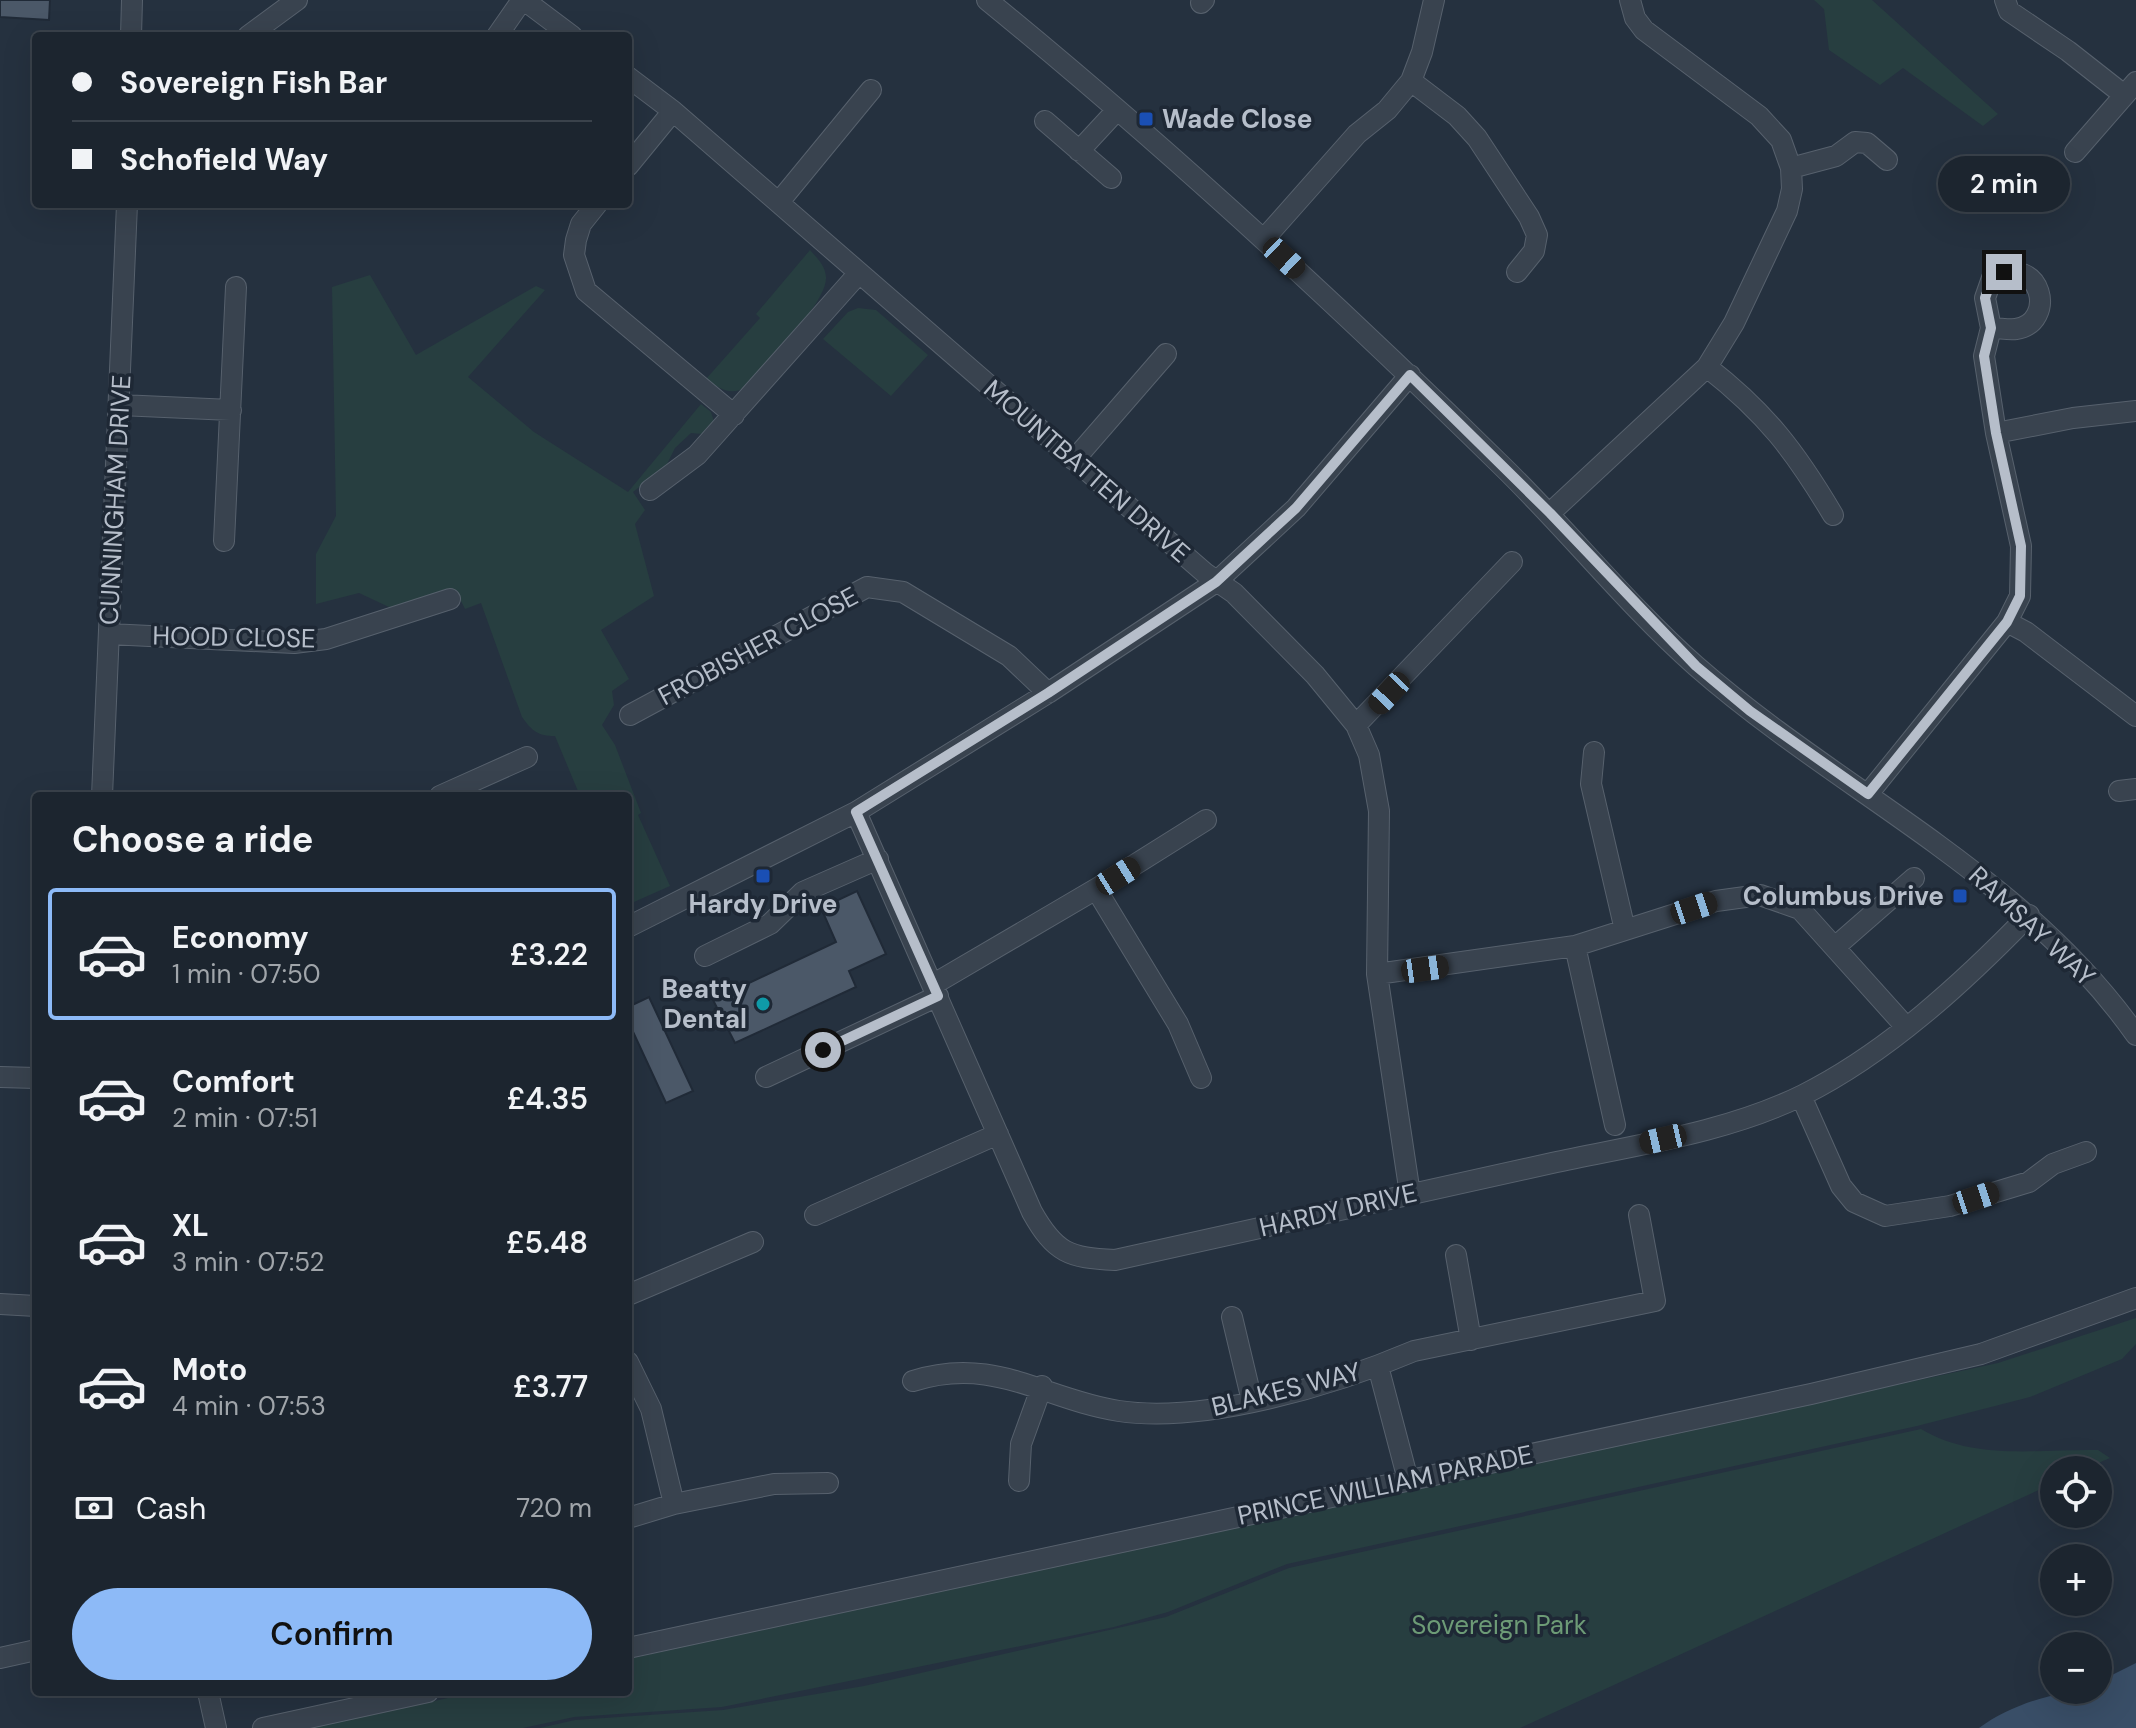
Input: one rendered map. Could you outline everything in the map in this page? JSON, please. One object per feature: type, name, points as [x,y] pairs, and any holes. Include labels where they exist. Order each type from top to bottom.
[{"type":"street","points":[[131,32],[132,0]]},
{"type":"street","points":[[253,32],[297,0]]},
{"type":"street","points":[[500,32],[523,0],[567,32]]},
{"type":"street","name":"RAMSAY WAY","points":[[987,0],[1264,239],[1410,375],[1550,513],[1696,666],[1750,711],[1968,865],[2029,915],[2133,1025]]},
{"type":"street","points":[[1264,239],[1357,134],[1387,110],[1411,81],[1422,52],[1434,0]]},
{"type":"street","points":[[1550,513],[1707,367],[1734,323],[1787,211],[1791,168],[1781,140],[1759,116],[1644,30],[1635,18],[1630,0]]},
{"type":"street","points":[[2005,0],[2009,11],[2130,89],[2075,152]]},
{"type":"street","name":"MOUNTBATTEN DRIVE","points":[[632,80],[779,202],[1216,582],[1234,593],[1315,675],[1356,725],[1369,755],[1379,811],[1377,974],[1410,1194]]},
{"type":"street","points":[[1411,81],[1457,116],[1477,138],[1529,217],[1537,235],[1534,251],[1517,272]]},
{"type":"street","points":[[779,202],[871,90]]},
{"type":"street","points":[[1079,151],[1117,110]]},
{"type":"street","points":[[632,161],[673,111]]},
{"type":"street","points":[[1045,121],[1111,178]]},
{"type":"street","points":[[1791,168],[1836,156],[1855,142],[1867,143],[1887,160]]},
{"type":"street","name":"CUNNINGHAM DRIVE","points":[[102,792],[127,208]]},
{"type":"street","points":[[594,208],[581,224],[574,255],[586,291],[734,415]]},
{"type":"street","points":[[650,490],[697,455],[859,273]]},
{"type":"street","points":[[224,541],[236,287]]},
{"type":"street","points":[[1868,794],[2007,622],[2020,596],[2021,546],[1996,433],[1984,356],[1991,328]]},
{"type":"street","points":[[1074,460],[1166,354]]},
{"type":"street","points":[[1707,367],[1765,415],[1796,452],[1833,515]]},
{"type":"street","points":[[632,925],[856,812],[1048,693],[1216,582],[1287,517],[1410,375]]},
{"type":"street","points":[[120,405],[231,410]]},
{"type":"street","points":[[1996,433],[2073,418],[2136,411]]},
{"type":"street","points":[[1356,725],[1512,562]]},
{"type":"street","name":"FROBISHER CLOSE","points":[[630,715],[867,587],[903,592],[1009,656],[1048,693]]},
{"type":"street","name":"HOOD CLOSE","points":[[109,634],[294,643],[326,639],[450,599]]},
{"type":"street","points":[[2007,622],[2026,632],[2136,716]]},
{"type":"street","points":[[1594,752],[1591,784],[1625,930]]},
{"type":"street","points":[[449,792],[527,757]]},
{"type":"street","name":"HARDY DRIVE","points":[[856,812],[1048,1240],[1065,1253],[1086,1259],[1115,1260],[1717,1126],[1801,1096],[1841,1074],[1906,1027],[2029,915]]},
{"type":"street","points":[[766,1077],[936,990],[1206,820]]},
{"type":"street","points":[[705,956],[770,924],[803,892],[878,859]]},
{"type":"street","points":[[1835,947],[1914,878]]},
{"type":"street","points":[[1096,889],[1178,1024],[1201,1078]]},
{"type":"street","points":[[1377,974],[1575,946],[1716,901],[1760,895],[1800,909],[1906,1027]]},
{"type":"street","points":[[1575,946],[1615,1125]]},
{"type":"street","points":[[0,1077],[32,1078]]},
{"type":"street","points":[[1801,1096],[1841,1186],[1854,1202],[1885,1216],[1950,1206],[2029,1182],[2053,1164],[2086,1152]]},
{"type":"street","points":[[815,1215],[998,1134]]},
{"type":"street","name":"BLAKES WAY","points":[[913,1381],[936,1374],[980,1372],[1042,1386],[1085,1404],[1121,1411],[1212,1410],[1252,1401],[1378,1366],[1414,1351],[1655,1301],[1639,1215]]},
{"type":"street","points":[[632,1293],[753,1242]]},
{"type":"street","points":[[1456,1255],[1471,1340]]},
{"type":"street","name":"PRINCE WILLIAM PARADE","points":[[632,1647],[1811,1394],[1981,1354],[2136,1298]]},
{"type":"street","points":[[0,1304],[32,1306]]},
{"type":"street","points":[[1232,1317],[1252,1401]]},
{"type":"street","name":"BLAKES WAY","points":[[1378,1366],[1408,1480]]},
{"type":"street","points":[[632,1370],[651,1409],[674,1504]]},
{"type":"street","points":[[1019,1481],[1021,1444],[1042,1386]]},
{"type":"street","points":[[632,1517],[674,1504],[774,1484],[828,1483]]},
{"type":"street","points":[[0,1658],[32,1651]]},
{"type":"street","points":[[209,1696],[216,1728]]},
{"type":"street","points":[[263,1728],[410,1696]]},
{"type":"green space","points":[[1814,0],[1872,0],[1998,114],[1983,126],[1903,68],[1880,85],[1829,50],[1824,9]]},
{"type":"green space","points":[[810,250],[824,269],[824,288],[794,334],[746,387],[735,391],[725,390],[706,379],[760,318],[756,314]]},
{"type":"green space","points":[[370,275],[416,355],[536,286],[545,290],[468,377],[534,432],[628,492],[701,404],[711,412],[715,425],[702,434],[691,433],[675,448],[666,466],[633,492],[645,510],[635,524],[654,596],[601,630],[629,679],[612,691],[614,705],[602,725],[615,745],[641,813],[638,815],[670,886],[634,902],[632,792],[578,792],[555,736],[536,732],[522,717],[481,603],[465,609],[456,591],[407,607],[389,607],[359,593],[316,604],[316,554],[336,516],[332,287]]},
{"type":"green space","points":[[858,308],[876,310],[928,355],[891,396],[823,339],[848,312]]},
{"type":"green space","name":"Sovereign Park","points":[[2136,1318],[2136,1344],[2122,1359],[2030,1397],[1917,1426],[1287,1564],[1168,1612],[1114,1627],[722,1707],[574,1717],[523,1728],[309,1728],[457,1696],[632,1696],[632,1658],[1998,1363]]},
{"type":"green space","name":"Sovereign Park","points":[[1921,1429],[1963,1446],[2007,1451],[2098,1450],[2107,1456],[2040,1456],[2040,1489],[1520,1728],[540,1728],[575,1720],[723,1710],[864,1686],[1166,1617],[1289,1568]]},
{"type":"water","points":[[2136,1663],[2136,1728],[1979,1728],[2006,1712],[2040,1699],[2040,1704],[2112,1704],[2112,1675]]},
{"type":"building","points":[[0,0],[50,0],[49,20],[0,17]]},
{"type":"building","points":[[857,891],[886,954],[849,971],[856,987],[735,1043],[713,1000],[836,942],[821,908]]},
{"type":"building","points":[[649,997],[693,1091],[666,1103],[632,1030],[632,1005]]},
{"type":"place","name":"Wade Close","points":[[1146,119]]},
{"type":"place","name":"Hardy Drive","points":[[763,876]]},
{"type":"place","name":"Columbus Drive","points":[[1960,896]]},
{"type":"place","name":"Beatty Dental","points":[[763,1004]]},
{"type":"route","points":[[823,1050],[938,996],[856,812],[1048,693],[1216,582],[1271,535],[1410,375],[1550,513],[1696,666],[1750,711],[1868,794],[2007,622],[2020,596],[2021,546],[1996,433],[1984,356],[1991,328],[1985,298],[1992,278],[2004,272]]}]
